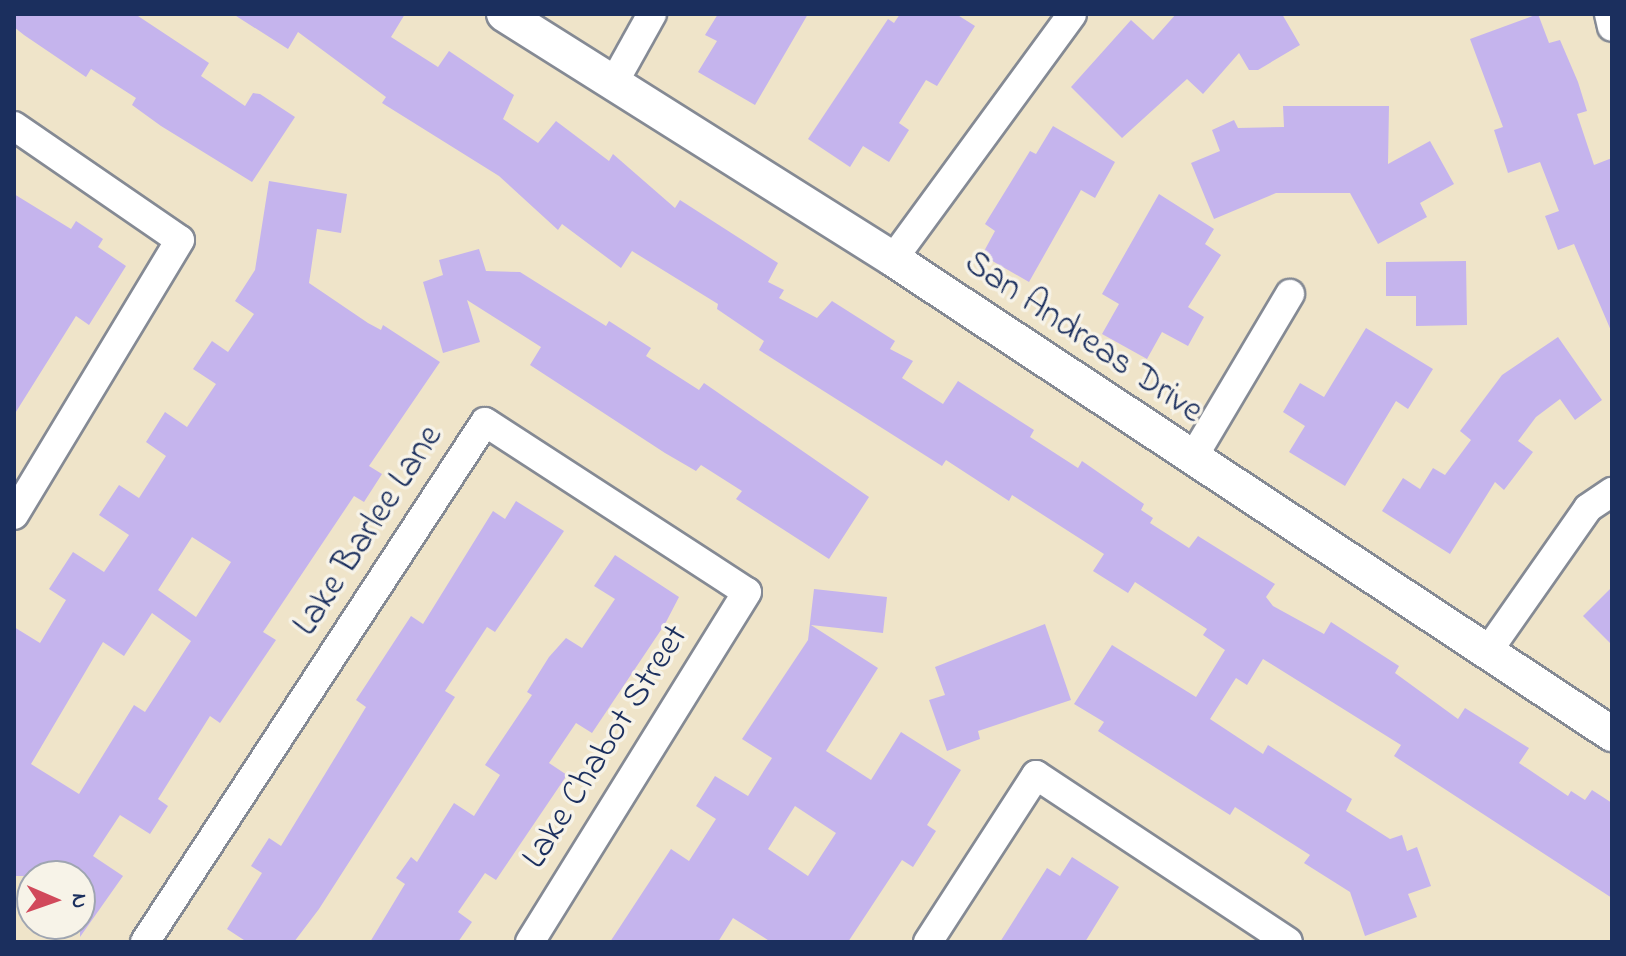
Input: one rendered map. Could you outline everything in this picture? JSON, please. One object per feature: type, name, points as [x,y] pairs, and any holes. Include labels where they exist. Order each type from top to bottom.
[{"type":"street","name":"San Andreas Drive","points":[[504,14],[893,259],[1612,734]]},
{"type":"street","points":[[613,84],[652,14]]},
{"type":"street","points":[[893,259],[1072,14]]},
{"type":"street","points":[[1609,14],[1612,27]]},
{"type":"street","points":[[14,126],[180,240],[14,515]]},
{"type":"street","points":[[1192,459],[1290,294]]},
{"type":"street","name":"Lake Barlee Lane","points":[[145,942],[485,422],[747,592]]},
{"type":"street","points":[[1488,651],[1588,508],[1612,492]]},
{"type":"street","name":"Lake Chabot Street","points":[[530,942],[747,592]]},
{"type":"street","points":[[928,942],[1036,775],[1288,942]]},
{"type":"building","points":[[14,14],[135,14],[209,63],[201,76],[245,106],[253,93],[260,94],[295,117],[252,182],[132,105],[136,98],[91,69],[86,77],[24,35],[14,27]]},
{"type":"building","points":[[233,14],[405,14],[391,37],[438,67],[449,51],[514,95],[503,119],[538,143],[556,121],[609,161],[613,154],[675,208],[680,200],[778,263],[768,282],[784,290],[779,298],[817,318],[832,301],[895,341],[890,349],[913,361],[902,378],[943,404],[958,381],[1034,430],[1030,437],[1078,468],[1082,461],[1144,504],[1141,510],[1153,518],[1150,523],[1189,548],[1198,536],[1275,584],[1266,597],[1273,606],[1324,634],[1331,622],[1399,666],[1395,673],[1458,719],[1465,708],[1529,748],[1519,763],[1568,796],[1571,791],[1585,800],[1592,790],[1612,803],[1612,898],[1394,756],[1401,745],[1263,659],[1247,685],[1236,678],[1210,719],[1263,754],[1268,745],[1352,799],[1346,811],[1390,839],[1402,835],[1407,851],[1417,847],[1431,886],[1408,894],[1417,917],[1365,936],[1350,892],[1304,863],[1310,855],[1235,807],[1230,815],[1098,731],[1104,722],[1074,704],[1112,645],[1196,697],[1225,650],[1203,635],[1207,629],[1135,582],[1128,593],[1093,571],[1104,554],[1012,495],[1009,501],[946,460],[942,466],[759,350],[764,341],[717,309],[718,304],[632,251],[621,268],[562,224],[558,230],[499,176],[382,103],[386,97],[298,32],[288,49]]},
{"type":"building","points":[[718,14],[808,14],[755,105],[698,72],[717,41],[705,35]]},
{"type":"building","points":[[900,14],[956,14],[975,26],[937,86],[926,80],[899,123],[909,130],[889,162],[863,146],[850,167],[808,139],[888,19],[894,23]]},
{"type":"building","points":[[1176,14],[1282,14],[1300,45],[1258,70],[1249,70],[1239,53],[1203,94],[1187,79],[1122,138],[1071,87],[1131,20],[1153,40]]},
{"type":"building","points":[[1538,14],[1549,43],[1560,40],[1578,82],[1587,111],[1577,114],[1594,165],[1612,158],[1612,333],[1574,244],[1558,250],[1545,216],[1559,211],[1540,162],[1508,173],[1494,130],[1503,127],[1470,39]]},
{"type":"building","points":[[1283,106],[1389,106],[1388,164],[1430,141],[1454,184],[1420,203],[1427,217],[1378,244],[1350,193],[1276,193],[1214,219],[1191,163],[1220,151],[1212,130],[1234,120],[1238,128],[1284,127]]},
{"type":"building","points":[[1053,126],[1115,162],[1095,198],[1081,190],[1029,282],[982,255],[995,231],[985,224],[1030,151],[1036,154]]},
{"type":"building","points":[[269,181],[347,194],[341,233],[317,229],[309,283],[368,323],[381,330],[383,325],[440,362],[369,466],[382,474],[364,502],[354,496],[263,632],[276,640],[220,723],[210,716],[158,799],[168,806],[150,834],[120,815],[93,856],[123,876],[96,914],[96,860],[16,860],[14,876],[14,627],[40,643],[66,600],[49,589],[73,552],[104,572],[129,535],[99,515],[119,485],[139,498],[166,456],[146,442],[165,412],[187,427],[216,384],[193,369],[212,341],[228,352],[254,314],[235,301],[255,270]],"holes":[[[192,537],[231,562],[196,617],[158,590]],[[152,613],[191,641],[145,712],[134,705],[79,794],[31,764],[103,642],[124,656]]]},
{"type":"building","points":[[14,194],[71,229],[76,221],[103,239],[98,247],[126,266],[89,325],[76,316],[14,415]]},
{"type":"building","points":[[1159,194],[1214,229],[1205,244],[1221,255],[1188,307],[1204,317],[1188,346],[1162,332],[1147,359],[1102,334],[1119,304],[1102,294]]},
{"type":"building","points":[[479,249],[486,271],[520,272],[606,326],[609,321],[651,348],[646,356],[699,390],[704,383],[869,497],[829,559],[736,499],[742,491],[701,465],[696,471],[665,453],[530,365],[541,347],[467,300],[480,342],[443,353],[423,282],[443,275],[439,260]]},
{"type":"building","points":[[1466,261],[1467,325],[1416,326],[1416,296],[1386,296],[1386,262]]},
{"type":"building","points":[[1366,328],[1433,369],[1408,409],[1396,401],[1345,486],[1289,452],[1305,426],[1283,412],[1300,383],[1324,397]]},
{"type":"building","points":[[1558,337],[1602,400],[1575,420],[1560,399],[1536,417],[1518,441],[1533,452],[1504,490],[1495,482],[1450,554],[1382,511],[1403,478],[1420,489],[1433,468],[1445,475],[1471,440],[1460,431],[1502,375]]},
{"type":"building","points":[[516,501],[564,531],[495,632],[487,627],[445,691],[455,697],[319,909],[294,942],[247,942],[227,929],[262,873],[251,866],[269,838],[281,846],[366,707],[356,700],[411,616],[423,624],[493,511],[505,519]]},
{"type":"building","points":[[615,555],[679,597],[665,624],[592,733],[576,723],[549,763],[567,775],[496,880],[485,873],[458,912],[472,922],[458,942],[370,942],[405,884],[396,878],[411,857],[417,862],[454,803],[474,816],[500,775],[485,765],[532,695],[527,692],[549,657],[566,638],[582,648],[615,599],[594,586]]},
{"type":"building","points":[[1612,587],[1612,645],[1583,616]]},
{"type":"building","points":[[814,589],[887,597],[883,633],[811,625],[878,668],[826,751],[871,780],[901,732],[961,770],[927,825],[936,831],[913,867],[902,860],[848,942],[771,942],[733,918],[718,942],[610,942],[671,849],[689,861],[716,819],[696,806],[715,776],[748,796],[772,758],[742,739],[808,640]],"holes":[[[795,806],[836,833],[808,876],[768,849]]]},
{"type":"building","points":[[1045,624],[1071,700],[978,731],[980,739],[947,751],[929,700],[945,695],[935,667]]},
{"type":"building","points":[[1072,857],[1119,887],[1085,942],[1000,942],[1047,868],[1060,876]]}]
